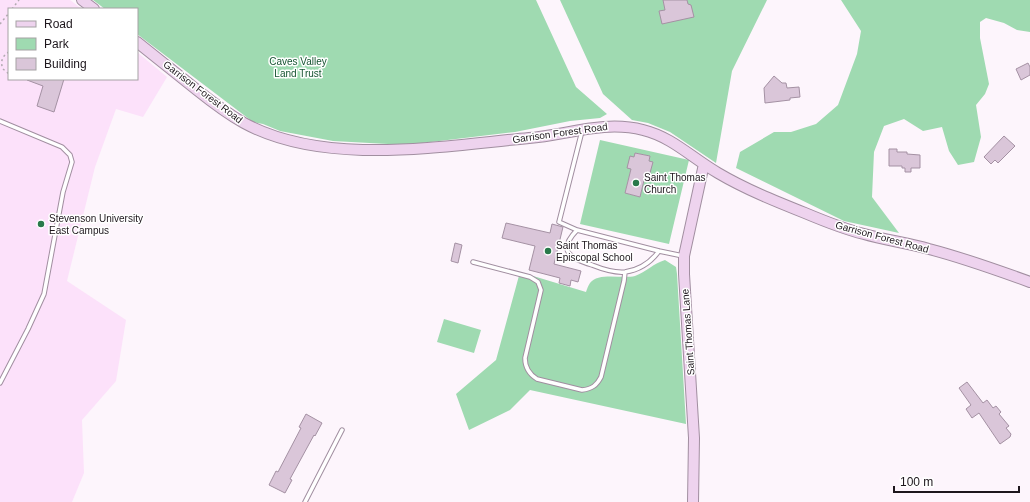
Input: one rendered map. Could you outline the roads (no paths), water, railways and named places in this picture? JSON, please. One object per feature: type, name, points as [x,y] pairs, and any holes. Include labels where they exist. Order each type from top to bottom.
[{"type":"main road","points":[[82,0],[93,8]]},
{"type":"main road","name":"Garrison Forest Road","points":[[138,43],[213,102],[243,123],[261,132],[296,142],[368,150],[404,149],[533,138],[582,129],[610,126],[643,130],[659,135],[675,143],[716,172],[742,185],[832,224],[862,234],[962,258],[1030,282]]},
{"type":"main road","name":"Saint Thomas Lane","points":[[693,502],[694,438],[684,256],[704,164]]},
{"type":"lane","points":[[0,121],[62,147],[70,155],[72,162],[63,192],[44,294],[0,383]]},
{"type":"lane","points":[[582,129],[559,222],[577,230],[684,256]]},
{"type":"lane","points":[[577,230],[568,242],[567,248],[569,254],[574,259],[608,271],[625,272],[640,267],[652,260],[659,251]]},
{"type":"lane","points":[[473,262],[530,277],[538,282],[541,290],[525,358],[526,366],[532,376],[537,379],[582,390],[589,389],[594,386],[601,377],[624,282],[625,272]]},
{"type":"lane","points":[[305,502],[342,430]]},
{"type":"place","name":"Saint Thomas Church","points":[[636,183]]},
{"type":"place","name":"Stevenson University East Campus","points":[[41,224]]},
{"type":"place","name":"Saint Thomas Episcopal School","points":[[548,251]]},
{"type":"park label","name":"Caves Valley Land Trust","points":[[298,66]]}]
